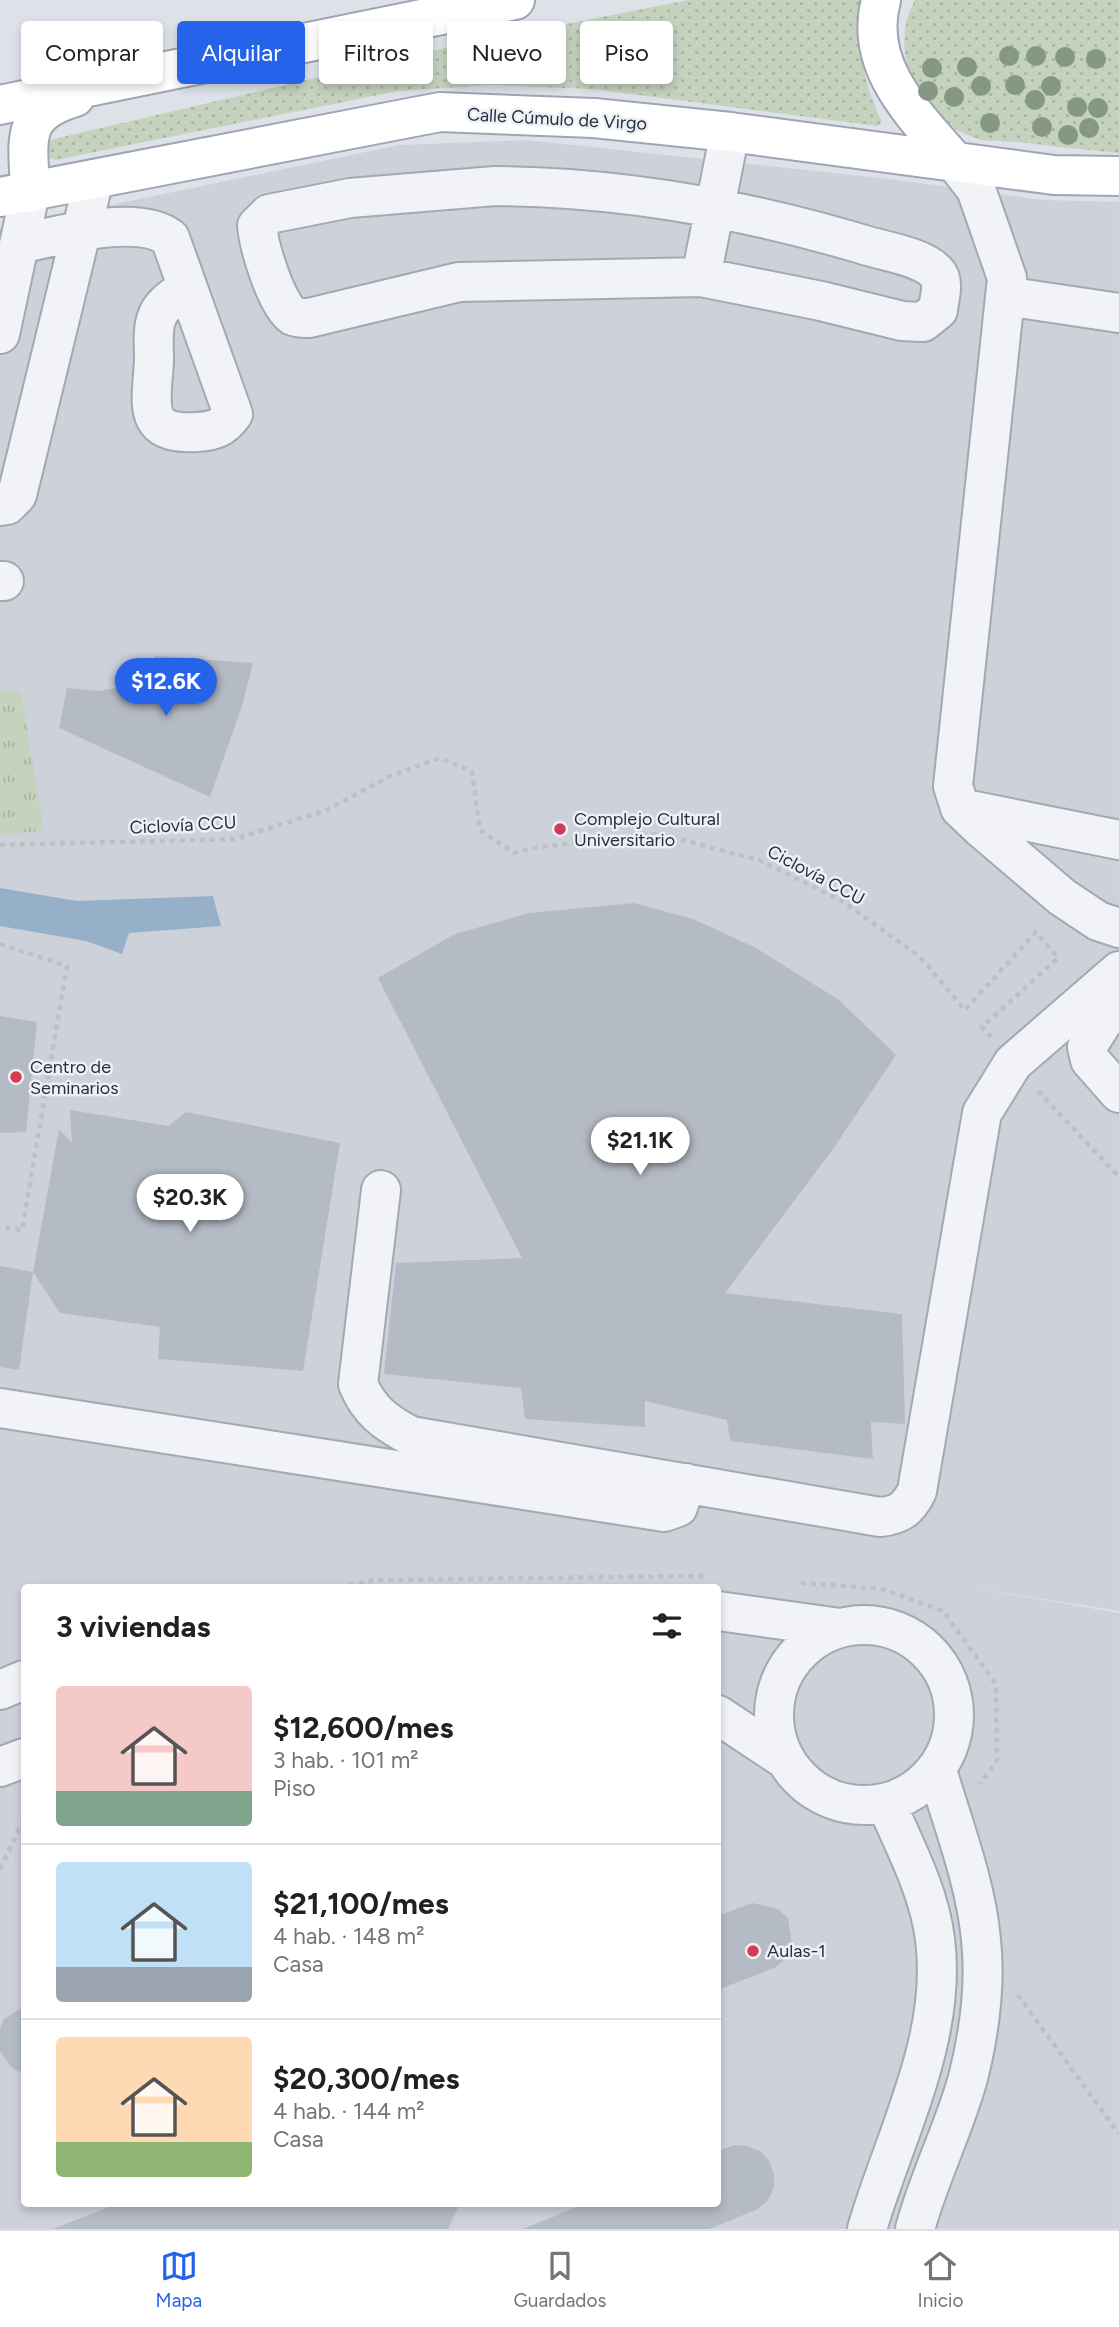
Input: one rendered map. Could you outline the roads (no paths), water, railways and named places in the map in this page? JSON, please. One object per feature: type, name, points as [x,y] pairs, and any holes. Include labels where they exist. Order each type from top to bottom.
[{"type":"main road","points":[[305,41],[515,0]]},
{"type":"main road","points":[[881,0],[876,19],[878,53],[900,98],[955,162]]},
{"type":"main road","points":[[0,105],[177,67]]},
{"type":"main road","points":[[15,195],[36,117],[50,105],[177,67]]},
{"type":"main road","name":"Calle Cúmulo de Virgo","points":[[15,195],[440,112],[593,118],[730,132],[1054,175],[1119,176]]},
{"type":"lane","points":[[701,277],[730,132]]},
{"type":"lane","points":[[955,162],[976,189],[1007,278],[980,553],[957,733],[953,786],[960,808],[1062,897],[1098,921],[1119,928]]},
{"type":"lane","points":[[0,506],[7,505],[17,495],[94,180]]},
{"type":"lane","points":[[495,186],[571,187],[716,206],[802,226],[906,257],[933,270],[941,282],[938,310],[923,322],[902,321],[821,301],[701,277],[459,282],[309,318],[294,317],[284,307],[259,244],[257,226],[269,214],[350,198],[495,186]]},
{"type":"lane","points":[[0,334],[19,244],[15,195]]},
{"type":"lane","points":[[19,244],[80,231],[146,227],[160,230],[170,238],[187,287]]},
{"type":"lane","points":[[1005,296],[1119,313]]},
{"type":"lane","points":[[960,808],[1119,840]]},
{"type":"lane","points":[[381,1191],[358,1384],[367,1405],[388,1424],[411,1436],[880,1517],[896,1515],[909,1506],[917,1491],[982,1113],[1013,1063],[1119,971]]},
{"type":"lane","points":[[1119,996],[1087,1047],[1090,1060],[1119,1093]]},
{"type":"lane","points":[[0,1408],[664,1512],[678,1507],[686,1483]]},
{"type":"lane","points":[[721,1594],[840,1628]]},
{"type":"lane","points":[[721,1717],[783,1758],[802,1781],[827,1798],[856,1805],[886,1803],[914,1791],[937,1770],[950,1744],[955,1717],[951,1689],[939,1664],[920,1643],[895,1630],[868,1624],[840,1628],[815,1639],[795,1657],[781,1680],[774,1705],[775,1732],[783,1758]]},
{"type":"lane","points":[[0,1767],[21,1759]]},
{"type":"lane","points":[[915,2229],[925,2189],[967,2079],[982,2000],[981,1939],[968,1880],[937,1770]]},
{"type":"lane","points":[[867,2229],[918,2083],[938,1981],[935,1938],[926,1896],[886,1803]]},
{"type":"water","points":[[0,888],[77,901],[213,896],[221,926],[129,933],[122,954],[86,941],[0,926]]},
{"type":"place","name":"Complejo Cultural Universitario","points":[[560,829]]},
{"type":"place","name":"Centro de Seminarios","points":[[16,1077]]},
{"type":"place","name":"Aulas-1","points":[[753,1951]]}]
